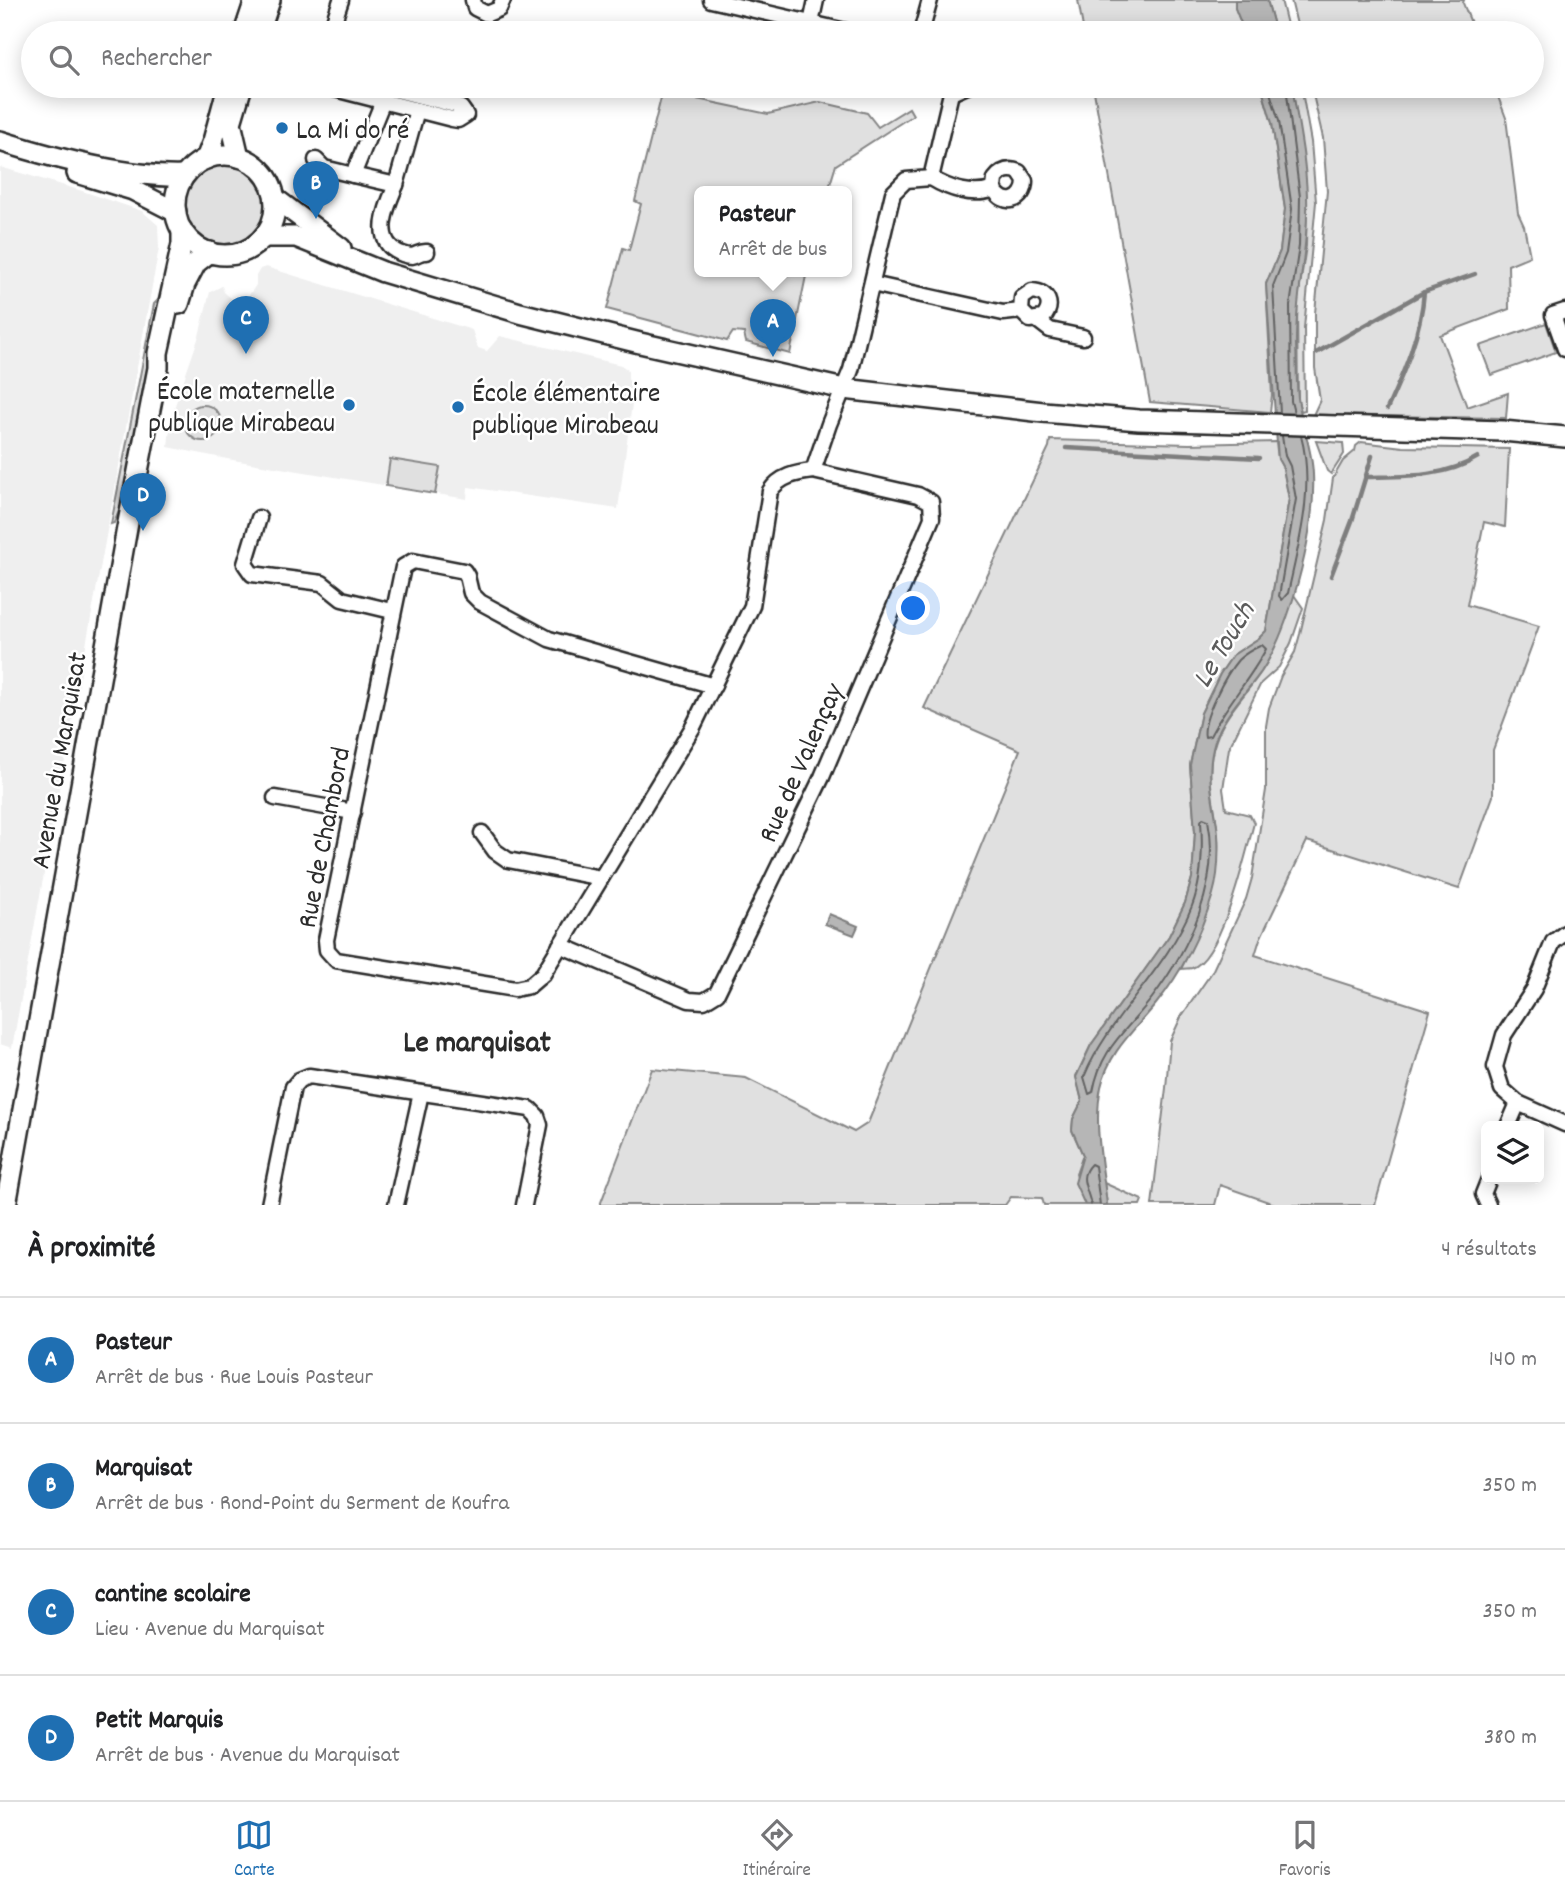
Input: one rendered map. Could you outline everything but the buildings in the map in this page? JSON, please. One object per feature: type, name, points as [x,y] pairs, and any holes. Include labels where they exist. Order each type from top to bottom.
[{"type":"main road","points":[[249,21],[256,0]]},
{"type":"main road","points":[[263,21],[270,0]]},
{"type":"main road","points":[[206,159],[225,98]]},
{"type":"main road","points":[[238,98],[231,123],[239,157]]},
{"type":"main road","points":[[0,141],[106,167],[184,176]]},
{"type":"main road","points":[[0,152],[133,190],[179,221],[195,244],[221,254],[237,253],[254,246],[264,237],[271,225],[276,200]]},
{"type":"main road","points":[[179,221],[176,195],[184,176],[206,159],[223,155],[239,157],[252,162],[264,172],[276,200],[361,263]]},
{"type":"main road","name":"Avenue du Marquisat","points":[[6,1205],[158,368],[158,353],[182,244],[179,221]]},
{"type":"main road","points":[[264,237],[296,237],[427,287],[520,313],[844,389],[1139,420],[1503,430],[1565,437]]},
{"type":"main road","name":"Avenue du Marquisat","points":[[158,368],[165,355],[185,284],[196,263],[210,252]]},
{"type":"street","points":[[334,21],[341,0]]},
{"type":"street","points":[[473,0],[475,8],[487,15],[499,9],[503,0]]},
{"type":"street","points":[[711,0],[802,21]]},
{"type":"street","points":[[811,21],[816,0]]},
{"type":"street","points":[[924,21],[930,0]]},
{"type":"street","points":[[371,98],[452,119],[458,120],[466,115],[461,107],[428,98]]},
{"type":"street","points":[[931,178],[947,98]]},
{"type":"street","points":[[353,174],[383,101]]},
{"type":"street","points":[[417,110],[383,228],[385,240],[401,254],[412,256],[420,251],[427,252]]},
{"type":"street","points":[[316,160],[324,168],[396,185]]},
{"type":"street","points":[[813,471],[851,370],[892,193],[906,180],[931,178],[948,187],[977,193],[994,190]]},
{"type":"street","points":[[872,284],[1003,313],[1021,311]]},
{"type":"street","points":[[1037,320],[1048,313],[1049,300],[1045,294],[1032,290],[1022,298],[1021,311],[1025,316],[1037,320],[1050,330],[1083,337]]},
{"type":"street","points":[[1565,311],[1553,315],[1565,349]]},
{"type":"street","name":"Rue de Chambord","points":[[714,686],[549,639],[480,602],[471,593],[467,576],[461,570],[413,561],[406,563],[401,570],[392,611],[326,940],[327,950],[336,960],[515,989],[536,981],[693,727],[714,686],[752,606],[770,491],[776,482],[796,473],[813,471]]},
{"type":"street","name":"Rue de Valençay","points":[[560,945],[689,1000],[704,1002],[717,993],[822,777],[932,518],[931,502],[925,498],[813,471]]},
{"type":"street","points":[[259,518],[245,564],[252,574],[322,583],[342,599],[392,611]]},
{"type":"street","points":[[275,797],[353,813]]},
{"type":"street","points":[[482,833],[495,851],[508,860],[601,878]]},
{"type":"street","points":[[1565,933],[1553,942],[1534,989],[1504,1035],[1495,1068],[1502,1090],[1518,1103],[1565,1124]]},
{"type":"street","points":[[269,1205],[293,1087],[299,1080],[309,1076],[525,1107],[534,1112],[539,1120],[540,1133],[524,1205]]},
{"type":"street","points":[[397,1205],[421,1093]]},
{"type":"street","points":[[1510,1121],[1518,1103]]},
{"type":"street","points":[[1487,1184],[1483,1194],[1488,1205]]},
{"type":"shaded area","points":[[1078,0],[1235,0],[1240,21],[1082,21]]},
{"type":"shaded area","points":[[1267,0],[1281,0],[1286,21],[1273,21]]},
{"type":"shaded area","points":[[1291,0],[1464,0],[1470,21],[1296,21]]},
{"type":"shaded area","points":[[661,98],[696,98],[768,114],[820,102],[867,113],[878,127],[909,108],[913,115],[836,165],[830,186],[694,186],[694,277],[806,277],[790,354],[746,342],[744,333],[733,332],[727,341],[607,309],[623,248],[629,250],[641,204],[635,201]]},
{"type":"shaded area","points":[[1095,98],[1265,98],[1272,123],[1285,209],[1280,251],[1266,284],[1272,395],[1270,412],[1150,402]]},
{"type":"shaded area","points":[[1294,98],[1303,98],[1311,142],[1316,202],[1304,328],[1305,410],[1301,411],[1298,401],[1297,306],[1306,246],[1307,197]]},
{"type":"shaded area","points":[[1314,98],[1498,98],[1506,118],[1518,213],[1524,226],[1530,256],[1508,265],[1509,309],[1440,335],[1467,407],[1508,393],[1506,418],[1313,415],[1320,400],[1315,368],[1315,313],[1327,191],[1323,138]]},
{"type":"shaded area","points":[[225,165],[240,168],[253,177],[262,190],[265,205],[262,220],[253,233],[240,242],[225,245],[210,242],[197,233],[188,220],[185,205],[188,190],[197,177],[210,168]]},
{"type":"shaded area","points":[[0,167],[142,211],[158,225],[159,248],[12,1048],[0,1044]]},
{"type":"shaded area","points":[[266,267],[472,330],[478,348],[487,351],[500,336],[621,365],[628,370],[628,379],[634,389],[618,509],[468,487],[467,499],[168,447],[171,417],[199,336],[210,292],[222,286],[224,292],[241,307],[256,285],[256,276],[260,269]]},
{"type":"shaded area","points":[[163,299],[130,485],[114,523],[111,524],[154,304]]},
{"type":"shaded area","points":[[1546,323],[1556,352],[1491,375],[1480,346]]},
{"type":"shaded area","points":[[203,405],[216,410],[221,423],[216,436],[203,441],[190,436],[185,423],[190,410]]},
{"type":"shaded area","points":[[1050,440],[1189,444],[1276,442],[1289,499],[1266,631],[1233,655],[1220,674],[1201,713],[1190,765],[1195,832],[1192,878],[1185,903],[1169,936],[1091,1045],[1076,1076],[1082,1101],[1073,1119],[1072,1130],[1083,1155],[1076,1174],[1085,1205],[1044,1205],[1042,1198],[1011,1197],[1005,1205],[600,1205],[652,1069],[746,1078],[854,1132],[868,1123],[1020,750],[924,708]]},
{"type":"shaded area","points":[[1316,441],[1343,443],[1344,454],[1331,474],[1327,471]]},
{"type":"shaded area","points":[[1361,442],[1403,447],[1509,449],[1505,527],[1484,522],[1467,605],[1539,626],[1493,750],[1493,796],[1459,889],[1307,841],[1255,955],[1430,1011],[1375,1205],[1277,1205],[1220,1185],[1215,1205],[1152,1205],[1170,1041],[1181,1017],[1212,972],[1246,899],[1252,878],[1266,790],[1266,726],[1269,708],[1281,676],[1295,652],[1327,520],[1333,478],[1343,461]]},
{"type":"shaded area","points":[[390,459],[440,467],[435,494],[386,486]]},
{"type":"shaded area","points":[[1294,595],[1303,608],[1291,643],[1279,667],[1261,683],[1229,748],[1223,789],[1226,809],[1250,815],[1254,823],[1239,879],[1223,926],[1213,945],[1203,960],[1192,968],[1181,969],[1203,921],[1216,871],[1218,836],[1210,777],[1212,753],[1225,721],[1268,660]]},
{"type":"shaded area","points":[[1104,1183],[1142,1200],[1140,1205],[1107,1205]]},
{"type":"water","points":[[1235,0],[1267,0],[1273,21],[1240,21]]},
{"type":"water","points":[[1265,98],[1294,98],[1307,197],[1296,345],[1298,398],[1313,474],[1308,536],[1294,596],[1276,645],[1261,672],[1229,714],[1215,741],[1210,766],[1218,835],[1217,873],[1213,894],[1197,938],[1182,966],[1156,1004],[1123,1042],[1105,1074],[1098,1116],[1107,1205],[1085,1205],[1075,1183],[1083,1155],[1072,1130],[1073,1119],[1082,1101],[1076,1077],[1091,1045],[1169,936],[1185,903],[1192,878],[1195,832],[1190,765],[1201,713],[1220,674],[1233,655],[1266,631],[1289,499],[1283,468],[1278,459],[1266,284],[1280,251],[1285,209],[1272,123]]},
{"type":"water","points":[[829,914],[858,926],[854,935],[825,924]]},
{"type":"waterway","points":[[1316,353],[1424,292],[1475,274]]},
{"type":"waterway","points":[[1387,409],[1415,337],[1424,292]]},
{"type":"waterway","points":[[1066,448],[1259,458]]},
{"type":"waterway","points":[[1331,576],[1372,456]]},
{"type":"waterway","points":[[1366,477],[1438,472],[1452,469],[1478,457]]},
{"type":"place","name":"La Mi do ré","points":[[282,128]]},
{"type":"place","name":"Marquisat","points":[[316,219]]},
{"type":"place","name":"cantine scolaire","points":[[246,354]]},
{"type":"place","name":"Pasteur","points":[[773,357]]},
{"type":"place","name":"École maternelle publique Mirabeau","points":[[349,405]]},
{"type":"place","name":"École élémentaire publique Mirabeau","points":[[458,407]]},
{"type":"place","name":"Petit Marquis","points":[[143,531]]},
{"type":"district","name":"Le marquisat","points":[[477,1041]]},
{"type":"water label","name":"Le Touch","points":[[1222,644]]}]
